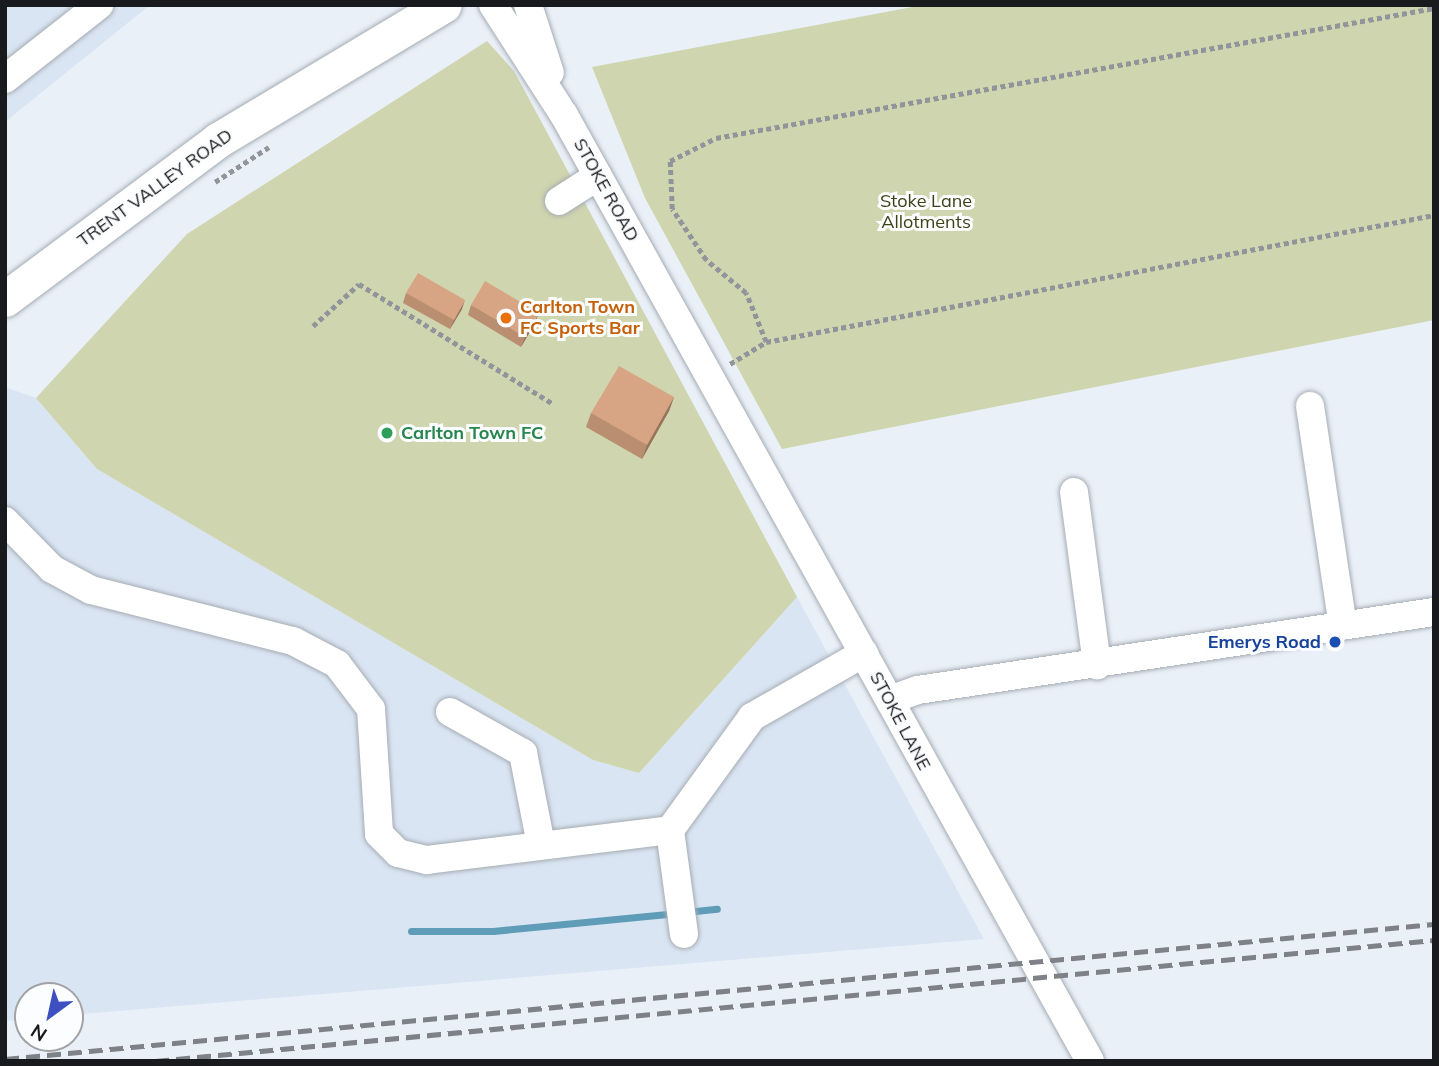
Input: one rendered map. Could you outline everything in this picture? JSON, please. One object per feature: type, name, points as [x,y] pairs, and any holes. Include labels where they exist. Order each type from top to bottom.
[{"type":"main road","name":"TRENT VALLEY ROAD","points":[[309,82],[395,5]]},
{"type":"main road","name":"TRENT VALLEY ROAD","points":[[5,299],[218,140],[309,82],[444,5]]},
{"type":"street","points":[[5,79],[99,5]]},
{"type":"street","name":"STOKE ROAD","points":[[493,5],[564,115],[713,384]]},
{"type":"street","points":[[528,5],[564,115]]},
{"type":"street","points":[[559,201],[598,176]]},
{"type":"street","name":"STOKE LANE","points":[[713,384],[1090,1061]]},
{"type":"street","points":[[1310,406],[1343,626]]},
{"type":"street","points":[[1074,492],[1097,665]]},
{"type":"street","points":[[5,521],[52,569],[91,590],[293,641],[338,664],[370,709],[379,834],[398,853],[426,860],[670,830]]},
{"type":"street","points":[[890,700],[918,690],[1097,665],[1434,611]]},
{"type":"street","points":[[682,920],[670,830],[752,717],[864,653]]},
{"type":"street","points":[[450,712],[523,753],[541,845]]},
{"type":"path","points":[[766,342],[746,293],[706,261],[672,209],[670,161],[716,138],[1434,8]]},
{"type":"path","points":[[210,185],[276,142]]},
{"type":"path","points":[[713,384],[732,360],[766,342],[1434,215]]},
{"type":"path","points":[[313,326],[359,284],[552,402]]},
{"type":"shaded area","points":[[5,5],[150,5],[5,122]]},
{"type":"shaded area","points":[[5,387],[36,398],[97,469],[593,760],[639,773],[797,597],[984,939],[84,1014],[84,982],[14,982],[14,1020],[5,1021]]},
{"type":"green space","name":"Stoke Lane Allotments","points":[[923,5],[1434,5],[1434,320],[782,449],[645,198],[592,67]]},
{"type":"green space","name":"Carlton Town FC","points":[[487,41],[514,71],[797,597],[639,773],[593,760],[97,469],[36,398],[187,234]]},
{"type":"building","points":[[418,273],[465,300],[454,320],[406,293]]},
{"type":"building","points":[[485,281],[539,313],[525,337],[471,305]]},
{"type":"building","points":[[619,366],[674,397],[647,445],[591,413]]},
{"type":"waterway","points":[[686,912],[717,909]]},
{"type":"waterway","points":[[411,931],[493,931],[675,913]]},
{"type":"railway","points":[[5,1059],[1434,924]]},
{"type":"railway","points":[[155,1061],[1434,940]]},
{"type":"place","name":"Carlton Town FC Sports Bar","points":[[506,318]]},
{"type":"place","name":"Carlton Town FC","points":[[387,433]]},
{"type":"place","name":"Emerys Road","points":[[1335,642]]}]
